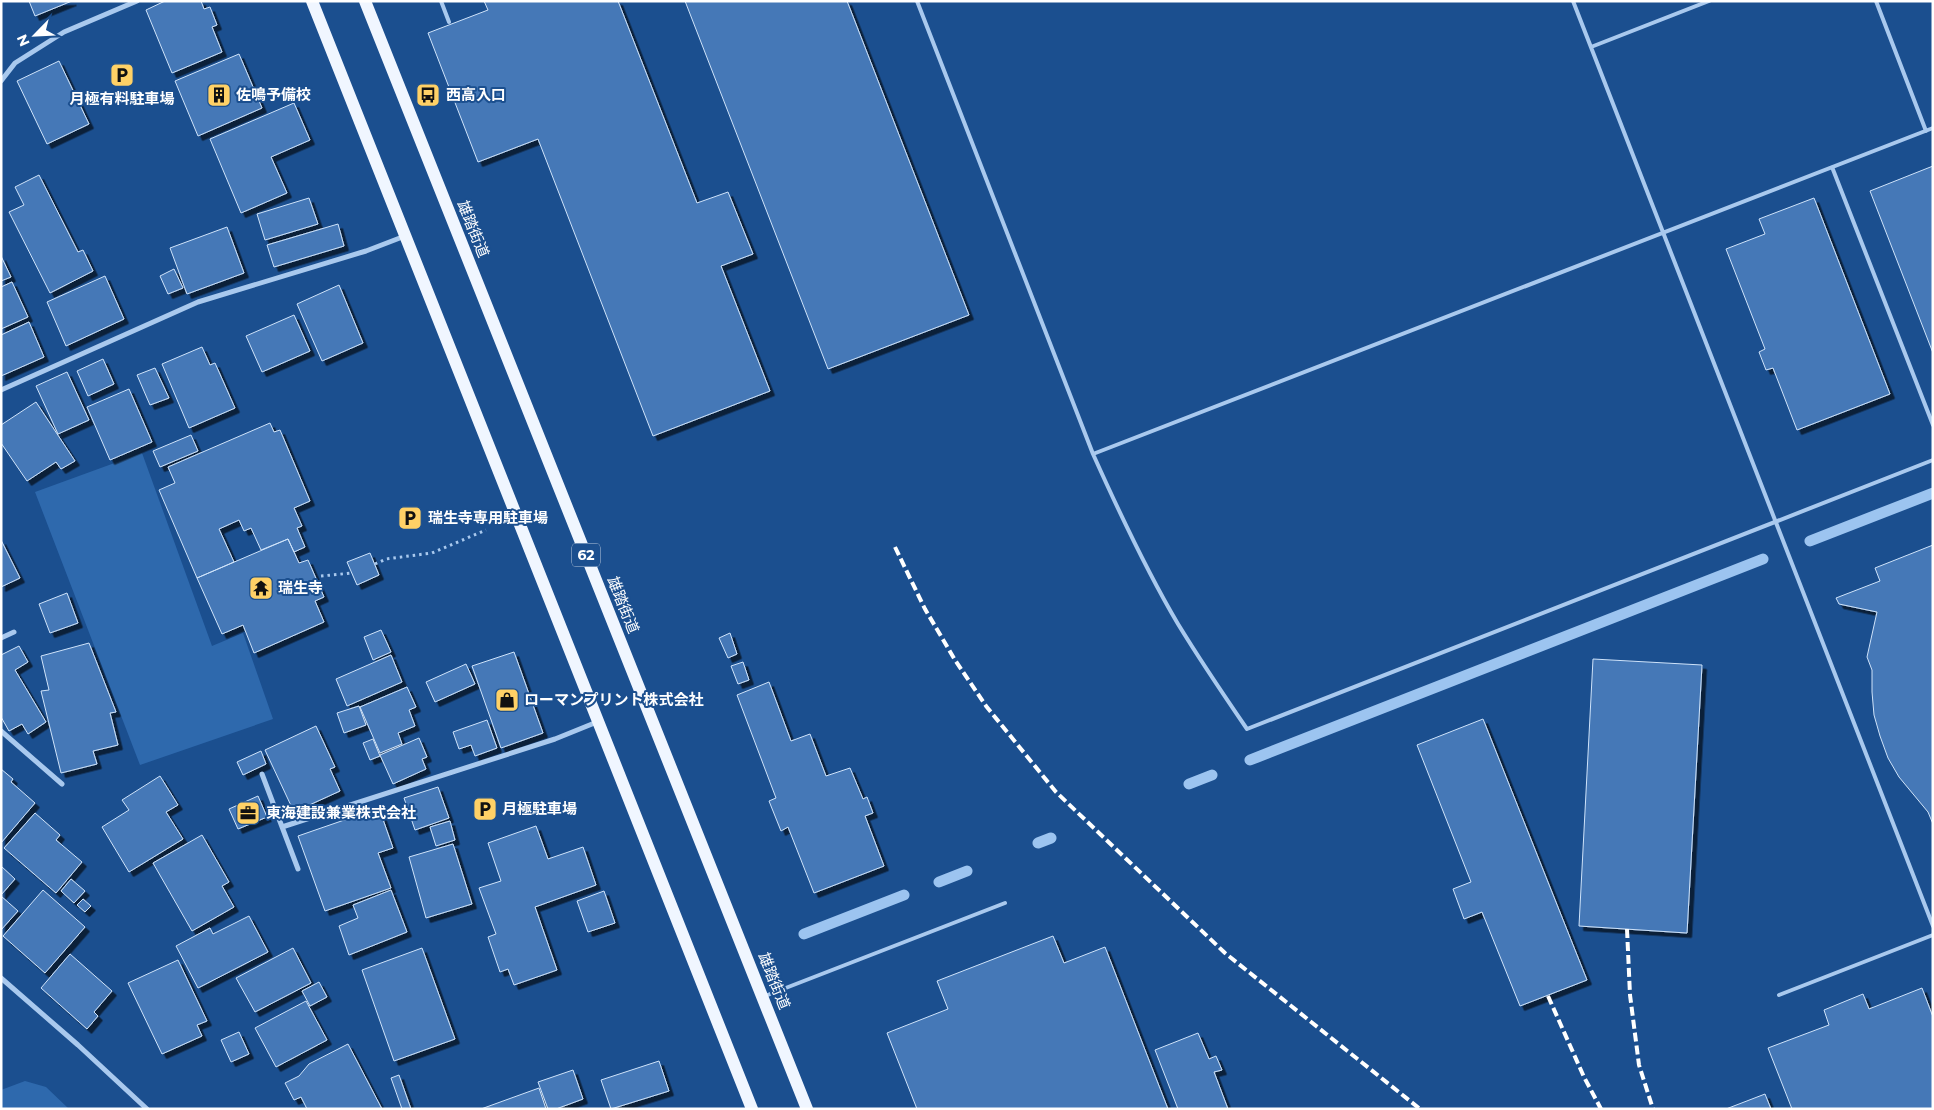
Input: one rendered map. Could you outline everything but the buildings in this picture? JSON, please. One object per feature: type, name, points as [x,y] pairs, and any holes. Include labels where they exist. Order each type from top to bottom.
[{"type":"main road","points":[[312,1],[752,1109]]},
{"type":"main road","name":"雄踏街道","points":[[365,1],[808,1109]]},
{"type":"street","points":[[1,81],[15,63],[64,32],[137,1]]},
{"type":"street","points":[[1,390],[198,302],[366,251],[405,236]]},
{"type":"street","points":[[1,638],[14,632]]},
{"type":"street","points":[[282,827],[556,739],[598,722]]},
{"type":"street","points":[[1,731],[62,784]]},
{"type":"street","points":[[262,774],[298,870]]},
{"type":"street","points":[[1,978],[78,1045],[147,1109]]},
{"type":"lane","points":[[441,1],[449,22]]},
{"type":"lane","points":[[917,1],[1093,454],[1119,512],[1178,623],[1211,677],[1247,729],[1933,460]]},
{"type":"lane","points":[[1573,1],[1933,926]]},
{"type":"lane","points":[[1591,47],[1708,1]]},
{"type":"lane","points":[[1876,1],[1926,130]]},
{"type":"lane","points":[[1093,454],[1933,128]]},
{"type":"lane","points":[[1832,167],[1933,425]]},
{"type":"lane","points":[[763,997],[1005,903]]},
{"type":"lane","points":[[1779,995],[1933,935]]},
{"type":"path","points":[[375,564],[386,559],[432,553],[486,530]]},
{"type":"path","points":[[321,576],[352,573]]},
{"type":"shaded area","points":[[142,453],[212,646],[243,633],[273,719],[140,765],[35,492]]},
{"type":"shaded area","points":[[25,1081],[46,1087],[69,1109],[1,1109],[1,1090]]},
{"type":"waterway","points":[[1810,541],[1933,493]]},
{"type":"waterway","points":[[1250,760],[1763,559]]},
{"type":"waterway","points":[[1189,784],[1212,775]]},
{"type":"waterway","points":[[1038,843],[1051,838]]},
{"type":"waterway","points":[[939,882],[967,871]]},
{"type":"waterway","points":[[804,934],[904,895]]},
{"type":"railway","points":[[895,547],[925,609],[955,660],[986,706],[1056,792],[1225,953],[1420,1109]]},
{"type":"railway","points":[[1627,929],[1630,995],[1639,1065],[1653,1109]]},
{"type":"railway","points":[[1548,996],[1584,1077],[1601,1109]]},
{"type":"place","name":"月極有料駐車場","points":[[122,75]]},
{"type":"place","name":"佐鳴予備校","points":[[219,95]]},
{"type":"place","name":"西高入口","points":[[428,95]]},
{"type":"place","name":"瑞生寺専用駐車場","points":[[410,518]]},
{"type":"place","name":"瑞生寺","points":[[261,588]]},
{"type":"place","name":"ローマンプリント株式会社","points":[[507,700]]},
{"type":"place","name":"月極駐車場","points":[[485,809]]},
{"type":"place","name":"東海建設兼業株式会社","points":[[248,813]]}]
